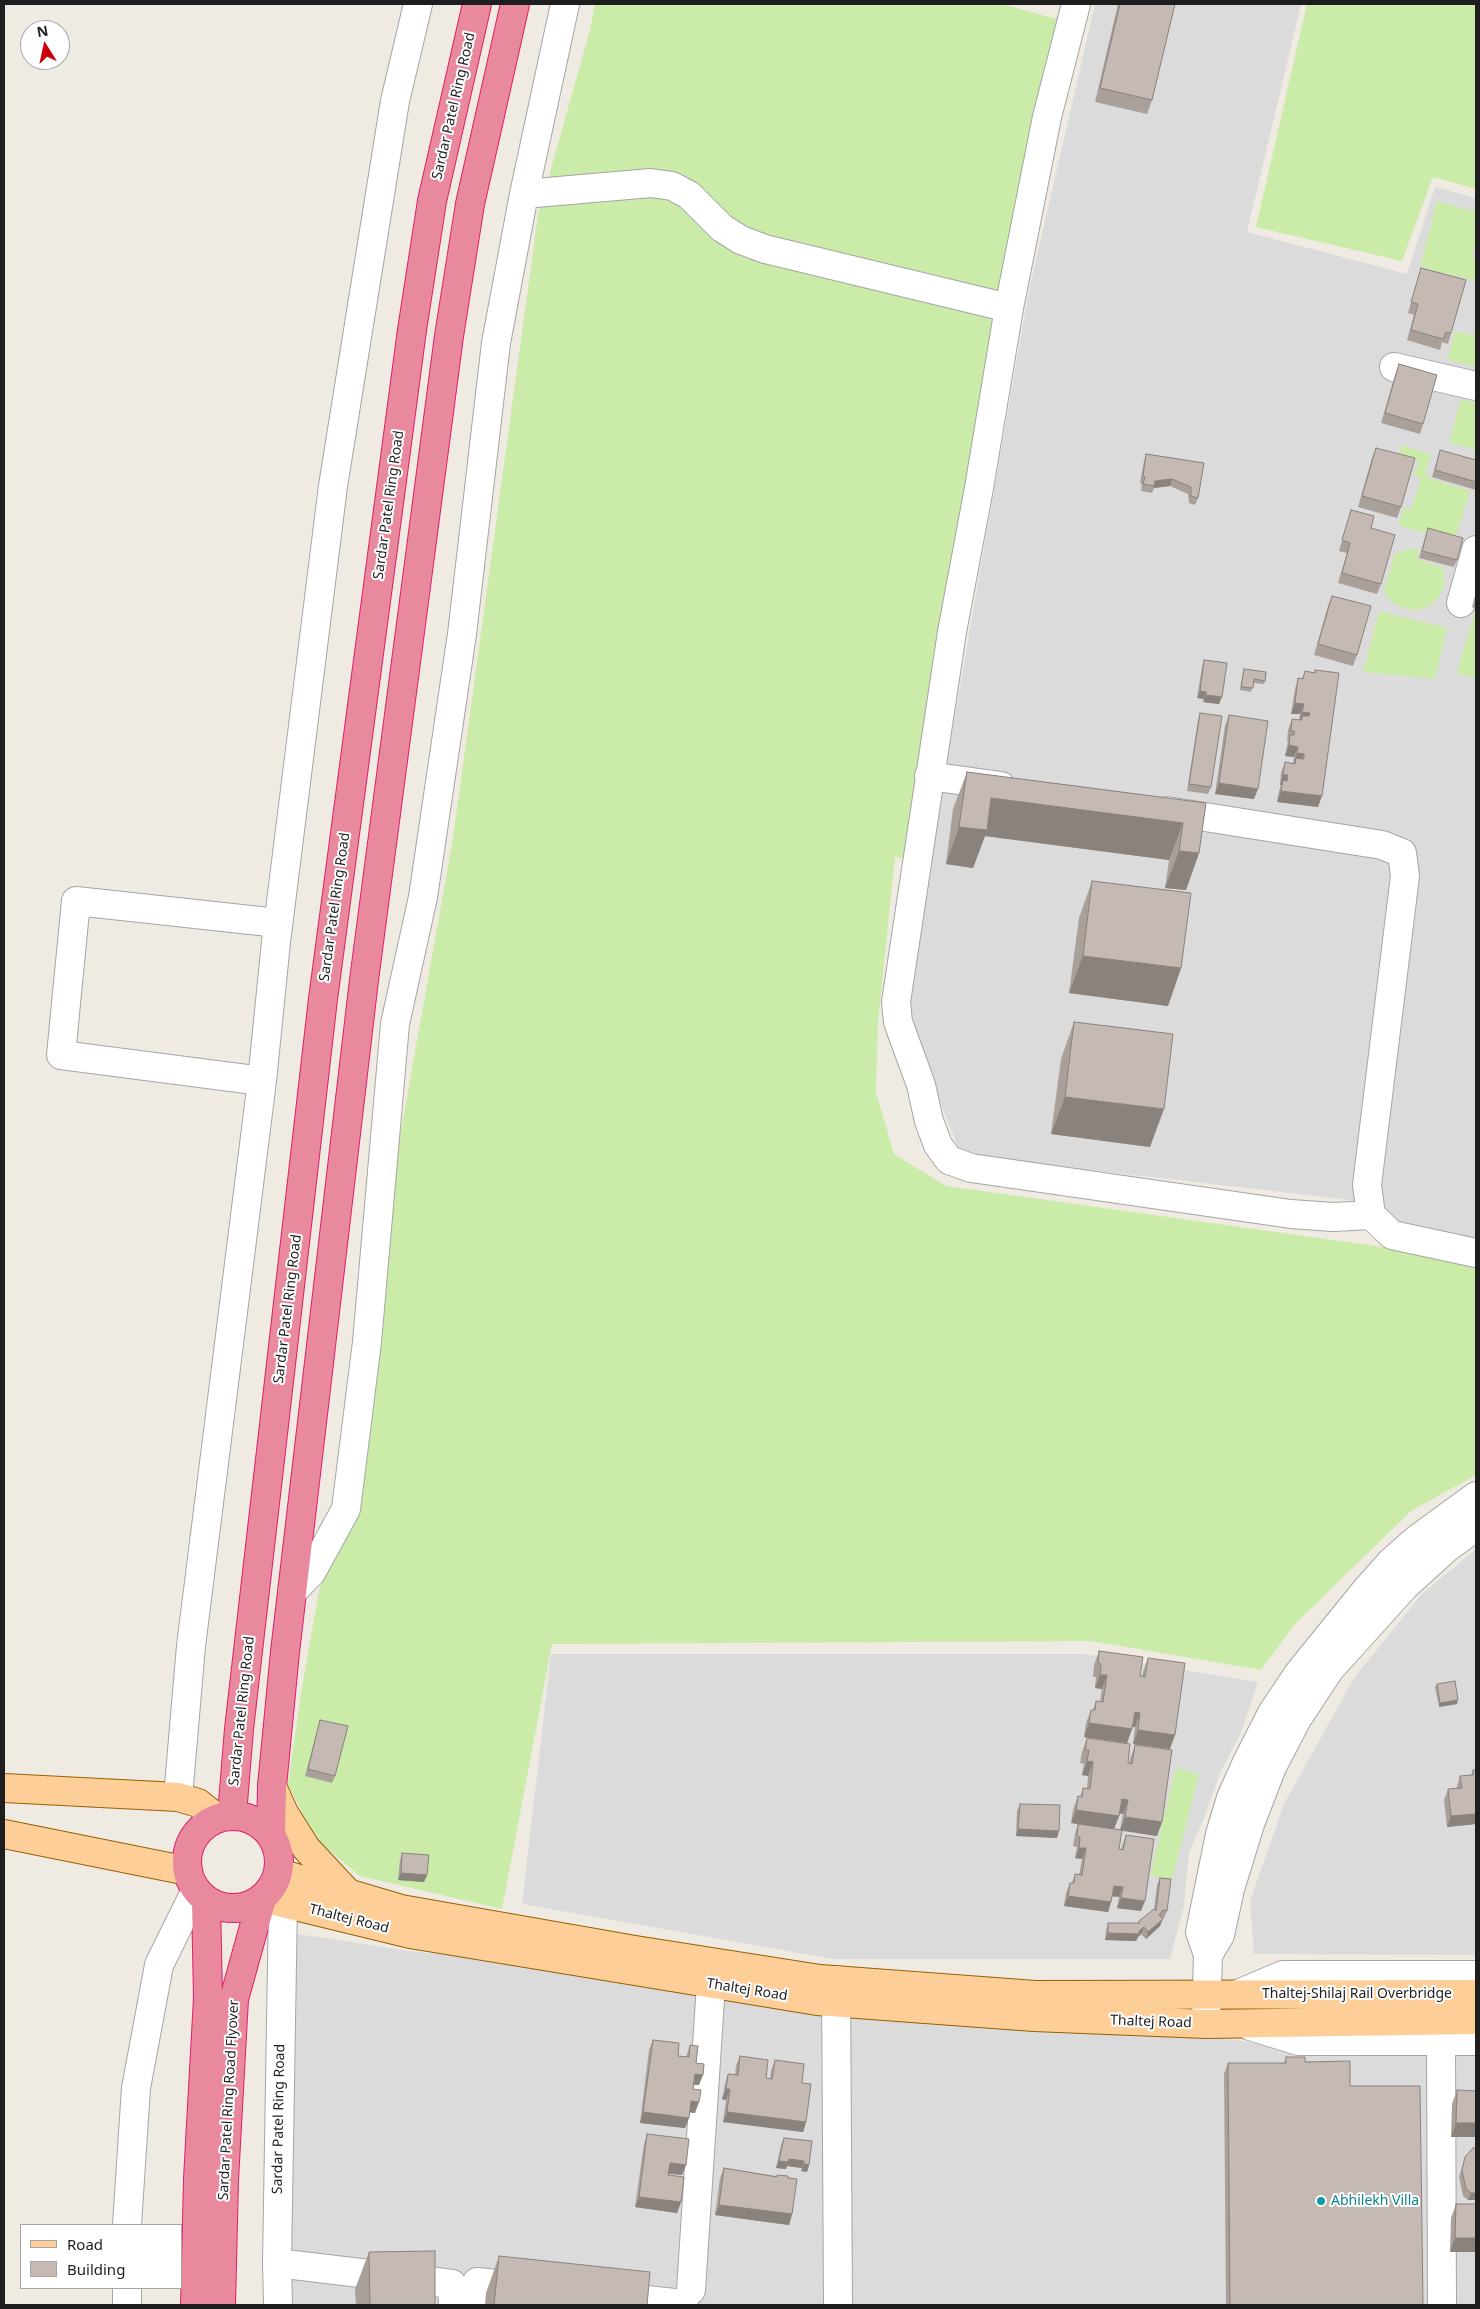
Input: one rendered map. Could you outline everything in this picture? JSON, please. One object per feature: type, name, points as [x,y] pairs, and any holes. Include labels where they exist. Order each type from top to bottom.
[{"type":"highway","name":"Sardar Patel Ring Road","points":[[225,1817],[239,1730],[323,998],[411,340],[432,201],[477,4]]},
{"type":"highway","points":[[271,1834],[260,1824],[247,1817],[225,1817],[205,1825],[194,1835],[188,1848],[186,1863],[196,1887],[220,1906],[234,1908],[249,1906],[273,1900],[272,1887],[279,1873],[278,1852],[271,1834],[272,1786],[292,1592],[364,980],[449,336],[470,204],[515,4]]},
{"type":"highway","name":"Sardar Patel Ring Road Flyover","points":[[196,1887],[208,1998],[215,2098],[222,2305]]},
{"type":"highway","name":"Sardar Patel Ring Road Flyover","points":[[195,2305],[198,2179],[234,1999],[273,1900]]},
{"type":"main road","points":[[272,1786],[284,1813],[306,1848],[348,1893]]},
{"type":"main road","points":[[4,1788],[178,1797],[198,1803],[225,1817]]},
{"type":"main road","points":[[4,1834],[196,1887]]},
{"type":"main road","points":[[279,1873],[401,1910],[635,1950],[836,1991]]},
{"type":"main road","name":"Thaltej Road","points":[[273,1900],[410,1934],[711,1984],[836,1991],[1034,2017],[1206,2024],[1240,2023]]},
{"type":"main road","name":"Thaltej-Shilaj Rail Overbridge","points":[[836,1991],[1035,1995],[1476,1994]]},
{"type":"main road","name":"Thaltej-Shilaj Rail Overbridge","points":[[1240,2023],[1476,2020]]},
{"type":"street","points":[[178,1797],[191,1646],[262,1081],[278,923],[314,626],[337,457],[395,101],[418,4]]},
{"type":"street","points":[[292,1592],[311,1573],[346,1509],[367,1342],[395,1024],[423,897],[462,634],[496,343],[524,194],[566,4]]},
{"type":"street","points":[[1076,4],[1047,117],[1009,308],[979,488],[952,632],[896,1002],[898,1022],[921,1085],[929,1121],[938,1145],[948,1160],[971,1168],[1292,1214],[1333,1217],[1371,1215]]},
{"type":"street","points":[[524,194],[651,184],[672,186],[689,195],[722,228],[741,240],[765,249],[1009,308]]},
{"type":"street","points":[[1394,367],[1476,386]]},
{"type":"street","points":[[1461,602],[1476,550]]},
{"type":"street","points":[[929,776],[1026,790]]},
{"type":"street","points":[[1142,807],[1382,845],[1402,853],[1404,876],[1367,1185],[1371,1215],[1392,1235],[1476,1253]]},
{"type":"street","points":[[262,1081],[61,1055],[75,910],[76,901],[278,923]]},
{"type":"street","points":[[1206,2024],[1208,1955],[1200,1932],[1220,1834],[1231,1798],[1272,1713],[1303,1667],[1390,1562],[1417,1539],[1476,1496]]},
{"type":"street","points":[[1208,1955],[1220,1935],[1230,1889],[1250,1824],[1272,1767],[1297,1719],[1330,1669],[1404,1587],[1448,1547],[1476,1527]]},
{"type":"street","points":[[127,2224],[136,2088],[159,1966],[196,1887]]},
{"type":"street","name":"Sardar Patel Ring Road","points":[[273,1900],[278,2305]]},
{"type":"street","points":[[1238,1994],[1283,1975],[1476,1975]]},
{"type":"street","points":[[586,2293],[676,2300],[711,1984]]},
{"type":"street","points":[[836,1991],[838,2305]]},
{"type":"street","points":[[1240,2023],[1300,2041],[1476,2041]]},
{"type":"street","points":[[1441,2041],[1442,2305]]},
{"type":"street","points":[[277,2263],[452,2284],[453,2305]]},
{"type":"street","points":[[476,2305],[477,2282],[556,2290]]},
{"type":"street","points":[[127,2289],[127,2305]]},
{"type":"shaded area","points":[[1095,4],[1301,4],[1247,232],[1407,274],[1435,187],[1476,198],[1476,1239],[1400,1227],[1351,1200],[961,1155],[925,1063],[906,997],[1028,295]]},
{"type":"shaded area","points":[[1476,1549],[1476,1955],[1254,1954],[1250,1901],[1284,1804],[1354,1678],[1421,1595]]},
{"type":"shaded area","points":[[551,1654],[1085,1654],[1258,1682],[1241,1733],[1221,1771],[1189,1853],[1184,1905],[1170,1959],[833,1959],[522,1904]]},
{"type":"shaded area","points":[[272,1930],[409,1951],[1236,2040],[1298,2052],[1476,2053],[1476,2305],[269,2305]]},
{"type":"green space","points":[[595,4],[1002,4],[1056,19],[1060,4],[1088,4],[1017,310],[924,861],[895,857],[878,1022],[876,1092],[894,1154],[946,1186],[1476,1260],[1476,1475],[1411,1511],[1295,1624],[1261,1670],[1091,1641],[552,1644],[502,1909],[360,1876],[315,1839],[288,1784],[302,1687],[453,838],[538,215],[590,30]]},
{"type":"green space","points":[[1307,4],[1476,4],[1476,189],[1433,177],[1402,261],[1256,227]]},
{"type":"green space","points":[[1437,201],[1476,212],[1476,240],[1472,257],[1476,258],[1476,281],[1420,267]]},
{"type":"green space","points":[[1476,326],[1476,367],[1448,360],[1455,331],[1474,335]]},
{"type":"green space","points":[[1461,399],[1476,403],[1476,450],[1449,443]]},
{"type":"green space","points":[[1402,445],[1431,455],[1425,473],[1430,475],[1429,478],[1470,491],[1454,542],[1398,525],[1404,508],[1411,510],[1421,479],[1414,476],[1419,461],[1399,455]]},
{"type":"green space","points":[[1408,549],[1420,549],[1417,559],[1444,568],[1444,586],[1439,597],[1430,605],[1419,610],[1407,609],[1396,605],[1384,590],[1395,554]]},
{"type":"green space","points":[[1379,611],[1447,628],[1435,679],[1363,672]]},
{"type":"green space","points":[[1474,614],[1476,614],[1476,678],[1457,673]]},
{"type":"green space","points":[[1176,1768],[1199,1774],[1172,1880],[1150,1875]]},
{"type":"building","points":[[1120,4],[1175,4],[1152,100],[1100,88]]},
{"type":"building","points":[[1421,268],[1466,280],[1451,333],[1446,332],[1443,339],[1411,330],[1418,304],[1411,302]]},
{"type":"building","points":[[1399,364],[1437,375],[1423,424],[1385,413]]},
{"type":"building","points":[[1376,448],[1415,458],[1401,507],[1362,496]]},
{"type":"building","points":[[1440,450],[1476,460],[1476,482],[1435,470]]},
{"type":"building","points":[[1146,454],[1204,463],[1198,498],[1191,496],[1191,487],[1172,479],[1155,481],[1154,486],[1143,484]]},
{"type":"building","points":[[1351,510],[1374,516],[1371,528],[1395,535],[1381,584],[1342,573],[1350,543],[1342,540]]},
{"type":"building","points":[[1428,528],[1463,538],[1457,560],[1422,551]]},
{"type":"building","points":[[1332,596],[1371,606],[1357,655],[1318,644]]},
{"type":"building","points":[[1204,660],[1227,663],[1222,697],[1206,695],[1206,692],[1200,691]]},
{"type":"building","points":[[1244,669],[1266,672],[1265,681],[1254,679],[1253,688],[1241,687]]},
{"type":"building","points":[[1315,670],[1339,673],[1322,796],[1281,791],[1283,780],[1287,781],[1288,775],[1283,775],[1285,762],[1295,764],[1296,758],[1304,759],[1304,754],[1297,753],[1298,747],[1289,745],[1290,735],[1294,735],[1294,731],[1291,731],[1292,719],[1302,720],[1302,716],[1309,716],[1310,713],[1302,712],[1304,704],[1295,703],[1298,678],[1303,679],[1305,671],[1315,673]]},
{"type":"building","points":[[1200,713],[1222,716],[1211,787],[1189,784]]},
{"type":"building","points":[[1229,715],[1268,721],[1258,789],[1219,783]]},
{"type":"building","points":[[967,772],[1206,803],[1199,853],[1179,851],[1183,823],[991,798],[987,830],[959,827]]},
{"type":"building","points":[[1092,881],[1191,893],[1181,968],[1083,956]]},
{"type":"building","points":[[1074,1022],[1173,1034],[1164,1109],[1065,1097]]},
{"type":"building","points":[[1099,1651],[1143,1657],[1140,1676],[1145,1677],[1148,1658],[1185,1663],[1175,1735],[1138,1730],[1140,1713],[1135,1712],[1132,1729],[1089,1723],[1091,1710],[1095,1710],[1096,1701],[1103,1702],[1107,1675],[1100,1675]]},
{"type":"building","points":[[1455,1681],[1458,1700],[1440,1703],[1437,1684]]},
{"type":"building","points":[[320,1720],[348,1726],[335,1776],[308,1769]]},
{"type":"building","points":[[1087,1738],[1130,1744],[1128,1763],[1132,1764],[1135,1745],[1172,1750],[1162,1822],[1125,1817],[1128,1800],[1122,1799],[1119,1816],[1076,1810],[1078,1796],[1082,1797],[1083,1788],[1090,1789],[1093,1762],[1087,1761],[1089,1750],[1085,1750]]},
{"type":"building","points":[[1473,1770],[1476,1770],[1476,1814],[1451,1816],[1448,1789],[1462,1788],[1460,1776],[1473,1775]]},
{"type":"building","points":[[1020,1804],[1060,1805],[1059,1831],[1018,1829]]},
{"type":"building","points":[[1078,1824],[1122,1830],[1119,1849],[1123,1850],[1126,1835],[1154,1839],[1145,1901],[1121,1898],[1123,1887],[1114,1886],[1111,1902],[1068,1896],[1070,1883],[1074,1883],[1075,1874],[1082,1875],[1086,1848],[1079,1848]]},
{"type":"building","points":[[402,1853],[429,1855],[427,1875],[401,1873]]},
{"type":"building","points":[[1160,1878],[1171,1879],[1167,1911],[1163,1910],[1159,1915],[1163,1919],[1148,1932],[1144,1927],[1139,1931],[1139,1934],[1108,1933],[1108,1923],[1139,1924],[1139,1921],[1154,1909],[1156,1911]]},
{"type":"building","points":[[653,2040],[679,2043],[678,2056],[689,2057],[690,2045],[698,2046],[696,2063],[704,2064],[703,2075],[695,2074],[693,2089],[701,2090],[699,2102],[691,2101],[689,2118],[643,2112]]},
{"type":"building","points":[[740,2056],[768,2060],[766,2078],[772,2079],[775,2060],[804,2064],[802,2083],[811,2084],[806,2122],[727,2112],[730,2089],[726,2089],[728,2074],[738,2075]]},
{"type":"building","name":"Abhilekh Villa","points":[[1286,2057],[1305,2057],[1305,2062],[1350,2061],[1350,2086],[1420,2086],[1423,2305],[1230,2305],[1228,2063],[1286,2063]]},
{"type":"building","points":[[1457,2090],[1476,2091],[1476,2123],[1456,2123]]},
{"type":"building","points":[[647,2134],[689,2139],[686,2165],[670,2163],[668,2175],[684,2177],[681,2202],[639,2197]]},
{"type":"building","points":[[784,2138],[812,2141],[809,2165],[804,2164],[804,2161],[789,2159],[788,2162],[779,2161]]},
{"type":"building","points":[[1473,2148],[1476,2148],[1476,2193],[1471,2193],[1466,2189],[1462,2170],[1465,2157]]},
{"type":"building","points":[[724,2168],[777,2177],[777,2175],[788,2176],[788,2178],[797,2179],[792,2214],[719,2205]]},
{"type":"building","points":[[1456,2204],[1476,2204],[1476,2238],[1455,2238]]},
{"type":"building","points":[[435,2251],[435,2305],[370,2305],[369,2252]]},
{"type":"building","points":[[499,2256],[650,2272],[647,2305],[494,2305]]},
{"type":"place","name":"Abhilekh Villa","points":[[1321,2201]]}]
